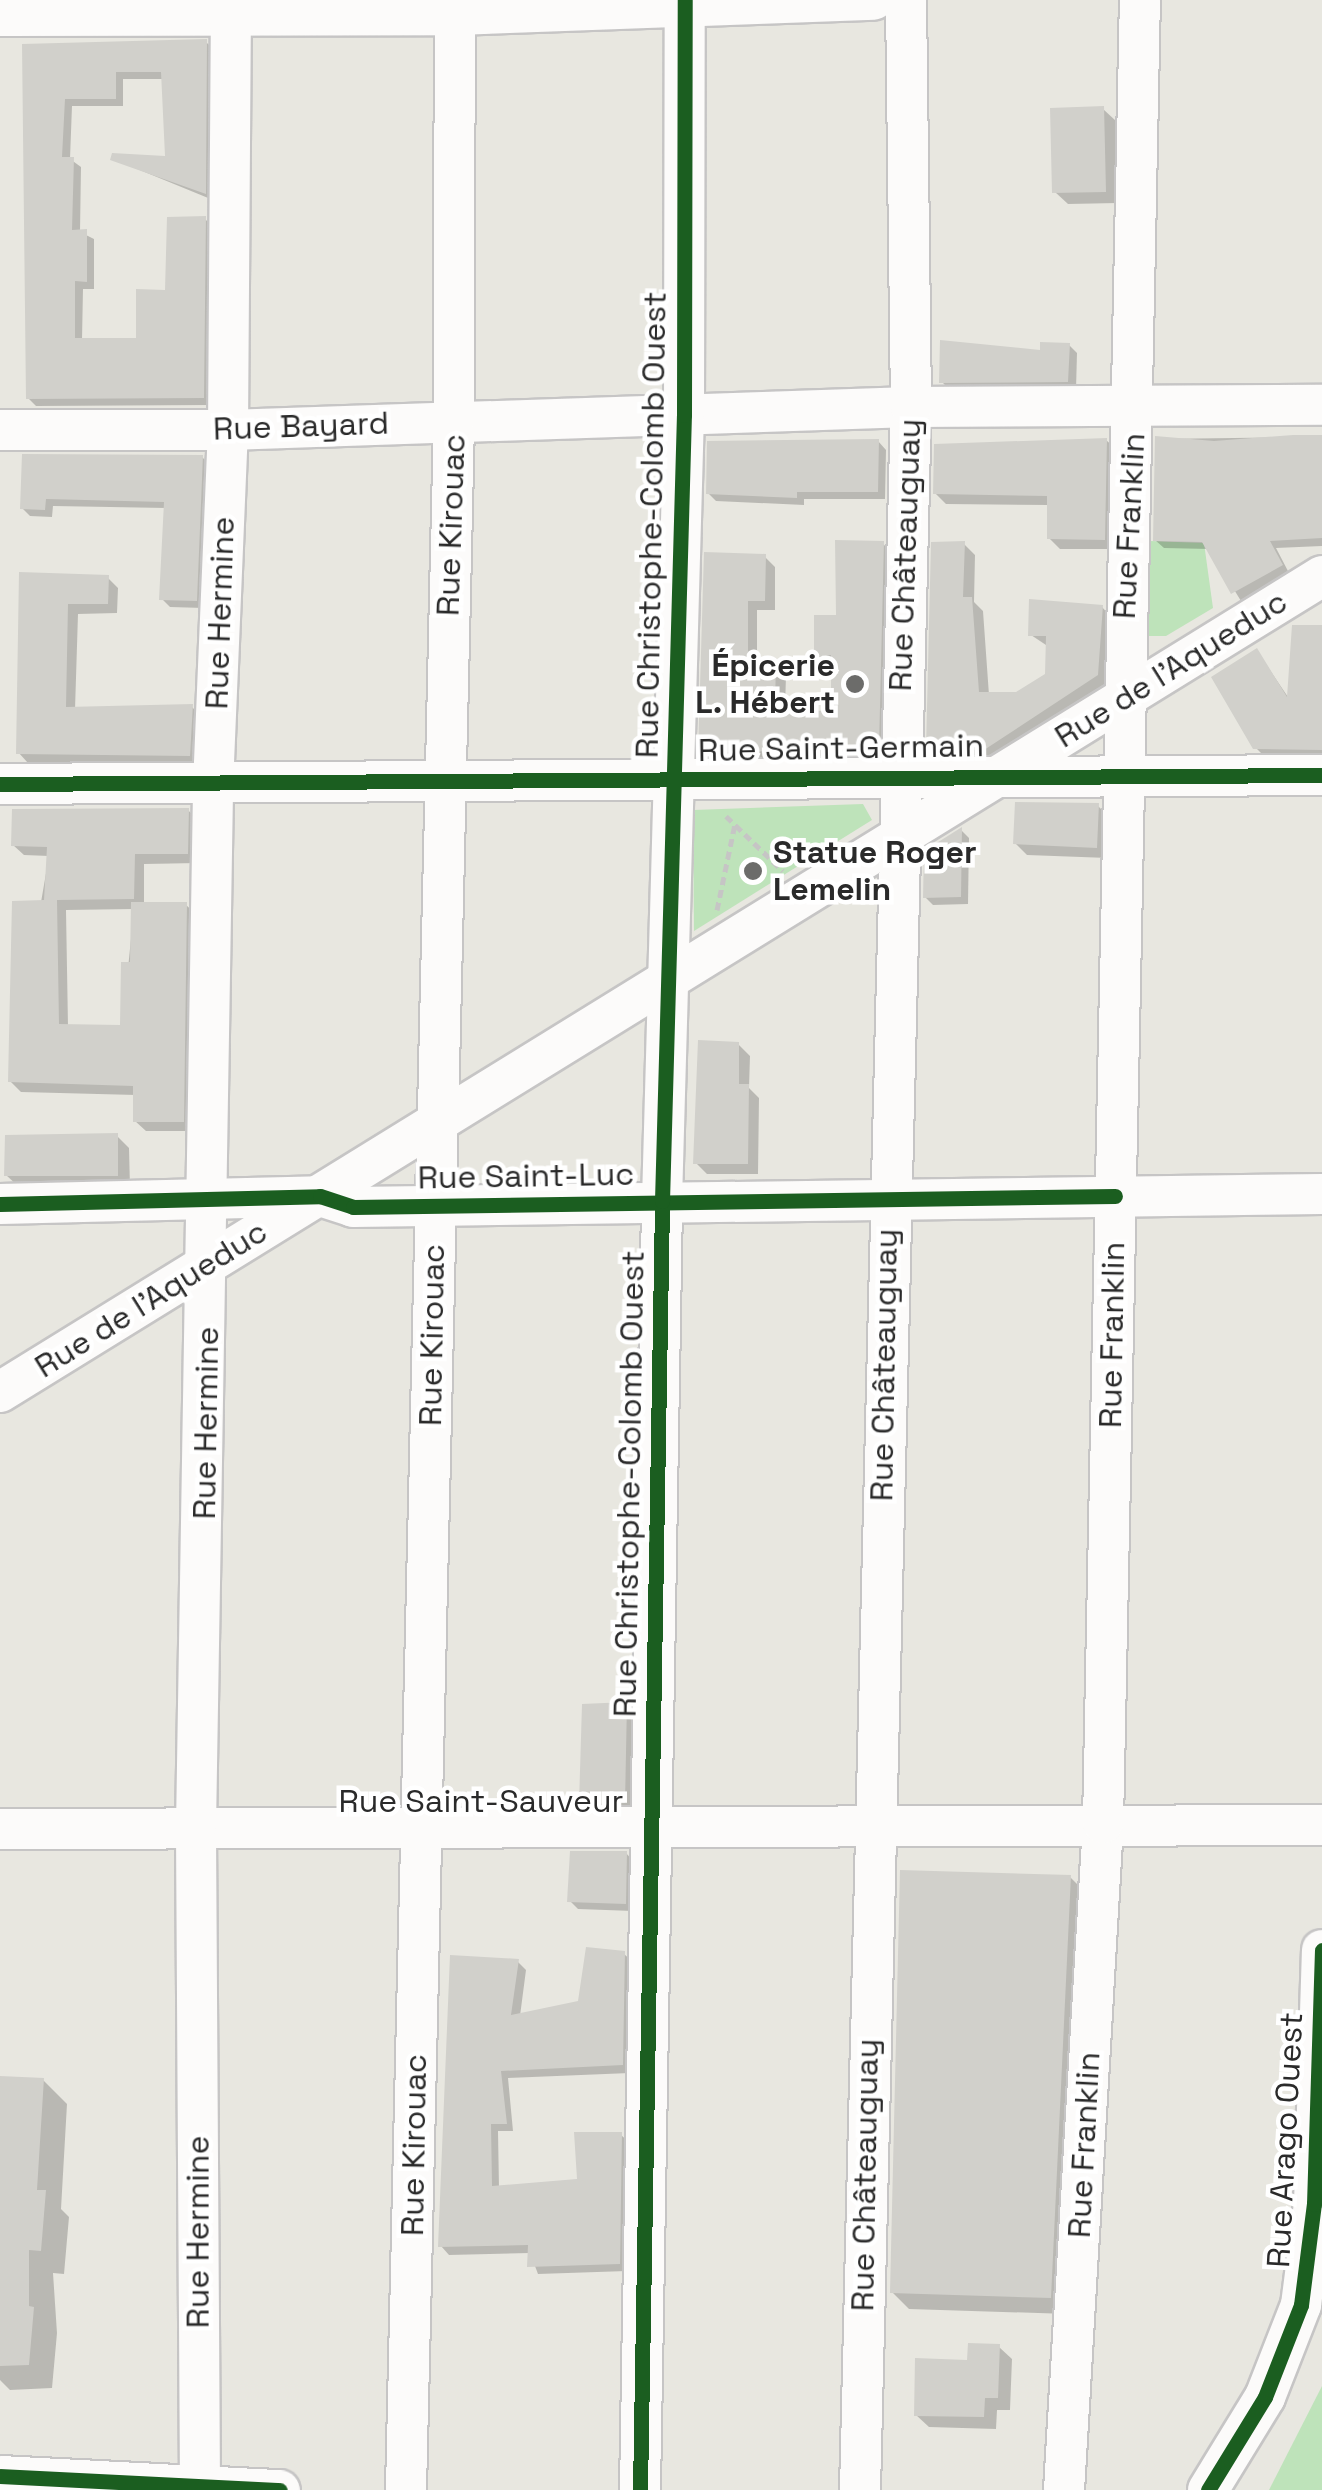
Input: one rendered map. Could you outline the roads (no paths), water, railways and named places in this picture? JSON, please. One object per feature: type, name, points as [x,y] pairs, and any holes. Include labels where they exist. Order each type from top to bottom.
[{"type":"street","points":[[0,16],[232,6],[456,7],[874,0]]},
{"type":"street","name":"Rue Châteauguay","points":[[860,2490],[898,779],[910,407],[906,0]]},
{"type":"street","name":"Rue Franklin","points":[[1064,2490],[1103,1823],[1121,697],[1135,408],[1140,0]]},
{"type":"street","name":"Rue Christophe-Colomb Ouest","points":[[640,2490],[662,1201],[684,416],[685,3]]},
{"type":"street","name":"Rue Hermine","points":[[200,2486],[196,1827],[210,1261],[213,786],[228,430],[232,6]]},
{"type":"street","name":"Rue Kirouac","points":[[406,2490],[454,420],[456,7]]},
{"type":"street","name":"Rue Bayard","points":[[0,430],[228,430],[910,407],[1322,405]]},
{"type":"street","name":"Rue de l'Aqueduc","points":[[0,1392],[436,1127],[1121,697],[1322,576]]},
{"type":"street","name":"Rue Saint-Germain","points":[[0,784],[213,786],[672,778],[898,779],[1005,773],[1121,781],[1322,775]]},
{"type":"street","name":"Rue Saint-Luc","points":[[0,1204],[320,1196],[353,1207],[888,1196],[1322,1194]]},
{"type":"street","name":"Rue Saint-Sauveur","points":[[0,1828],[1322,1825]]},
{"type":"street","name":"Rue Arago Ouest","points":[[1208,2490],[1264,2397],[1301,2305],[1314,2204],[1322,1950]]},
{"type":"street","points":[[0,2476],[280,2490]]},
{"type":"place","name":"Épicerie L. Hébert","points":[[855,684]]},
{"type":"place","name":"Statue Roger Lemelin","points":[[753,871]]}]
